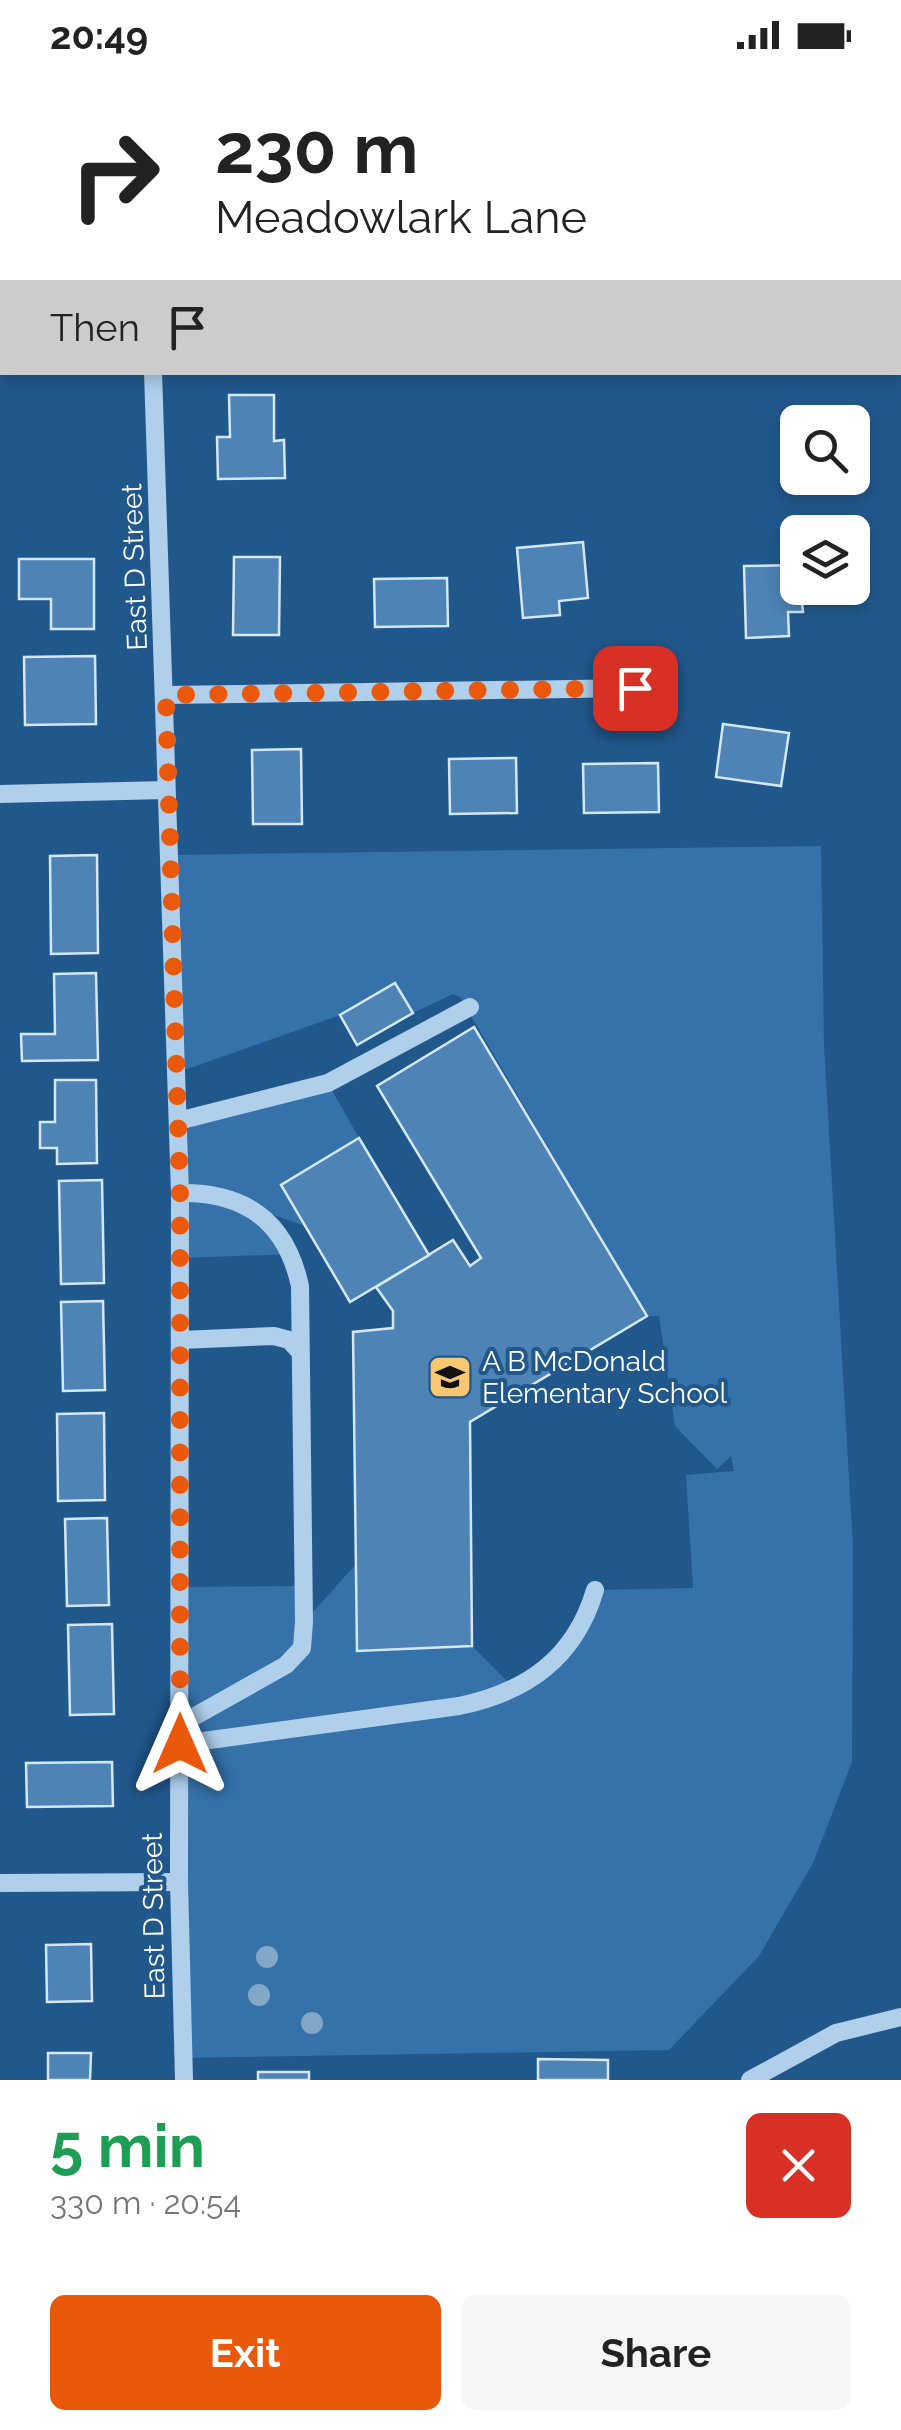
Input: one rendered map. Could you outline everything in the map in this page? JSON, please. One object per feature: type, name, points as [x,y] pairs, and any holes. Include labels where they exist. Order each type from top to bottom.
[{"type":"street","name":"East D Street","points":[[154,375],[180,1194],[178,1882],[184,2080]]},
{"type":"street","points":[[166,695],[635,688]]},
{"type":"street","points":[[0,794],[166,790]]},
{"type":"street","points":[[178,1120],[328,1083],[470,1007]]},
{"type":"street","points":[[180,1194],[214,1192],[260,1216],[281,1234],[292,1254],[300,1286],[302,1648],[286,1665],[181,1724]]},
{"type":"street","points":[[274,1336],[300,1286]]},
{"type":"street","points":[[180,1340],[274,1336],[288,1340],[300,1352]]},
{"type":"street","points":[[180,1744],[459,1706],[500,1696],[556,1662],[589,1611],[595,1590]]},
{"type":"street","points":[[0,1883],[178,1882]]},
{"type":"street","points":[[750,2080],[836,2034],[901,2017]]},
{"type":"shaded area","points":[[821,846],[824,1045],[853,1548],[852,1762],[813,1863],[759,1956],[669,2050],[184,2058],[181,1587],[303,1586],[305,1621],[356,1564],[357,1651],[472,1646],[516,1690],[536,1678],[595,1590],[693,1588],[686,1475],[734,1471],[731,1456],[717,1469],[675,1426],[659,1316],[647,1316],[460,997],[453,994],[413,1013],[395,983],[340,1015],[176,1073],[169,855]]},
{"type":"shaded area","points":[[328,1083],[359,1138],[281,1185],[305,1226],[245,1205],[293,1254],[180,1258],[178,1121]]},
{"type":"building","points":[[229,395],[274,395],[274,441],[284,440],[285,478],[218,479],[217,437],[230,437]]},
{"type":"building","points":[[583,542],[588,598],[559,601],[560,615],[523,618],[517,548]]},
{"type":"building","points":[[234,557],[280,557],[279,635],[233,635]]},
{"type":"building","points":[[19,559],[94,559],[94,629],[51,629],[51,599],[19,599]]},
{"type":"building","points":[[780,565],[780,605],[802,605],[803,612],[788,612],[789,636],[746,638],[744,566]]},
{"type":"building","points":[[447,578],[448,626],[375,627],[374,579]]},
{"type":"building","points":[[95,656],[96,724],[25,725],[24,657]]},
{"type":"building","points":[[723,724],[789,733],[781,786],[716,777]]},
{"type":"building","points":[[301,749],[302,824],[253,824],[252,750]]},
{"type":"building","points":[[516,758],[517,813],[450,814],[449,759]]},
{"type":"building","points":[[658,763],[659,812],[584,813],[583,764]]},
{"type":"building","points":[[97,855],[98,953],[51,954],[50,856]]},
{"type":"building","points":[[96,973],[98,1060],[22,1061],[21,1034],[55,1034],[54,974]]},
{"type":"building","points":[[395,983],[413,1013],[357,1045],[340,1015]]},
{"type":"building","name":"A B McDonald Elementary School","points":[[474,1027],[647,1316],[470,1422],[472,1646],[357,1651],[353,1332],[393,1328],[393,1311],[376,1287],[453,1240],[470,1266],[481,1258],[377,1086]]},
{"type":"building","points":[[55,1080],[96,1080],[97,1163],[57,1164],[57,1148],[40,1148],[40,1122],[55,1122]]},
{"type":"building","points":[[359,1138],[429,1255],[350,1302],[281,1185]]},
{"type":"building","points":[[102,1180],[104,1283],[61,1284],[59,1181]]},
{"type":"building","points":[[103,1301],[105,1390],[63,1391],[61,1302]]},
{"type":"building","points":[[104,1413],[105,1500],[58,1501],[57,1414]]},
{"type":"building","points":[[107,1518],[109,1605],[67,1606],[65,1519]]},
{"type":"building","points":[[112,1624],[114,1714],[70,1715],[68,1625]]},
{"type":"building","points":[[112,1762],[113,1806],[27,1807],[26,1763]]},
{"type":"building","points":[[91,1944],[92,2001],[47,2002],[46,1945]]},
{"type":"building","points":[[48,2053],[91,2053],[90,2080],[48,2080]]},
{"type":"building","points":[[538,2059],[608,2060],[608,2080],[538,2080]]},
{"type":"building","points":[[258,2072],[309,2072],[309,2080],[258,2080]]},
{"type":"place","name":"A B McDonald Elementary School","points":[[450,1377]]},
{"type":"route","points":[[180,1744],[180,1194],[166,695],[635,688]]}]
